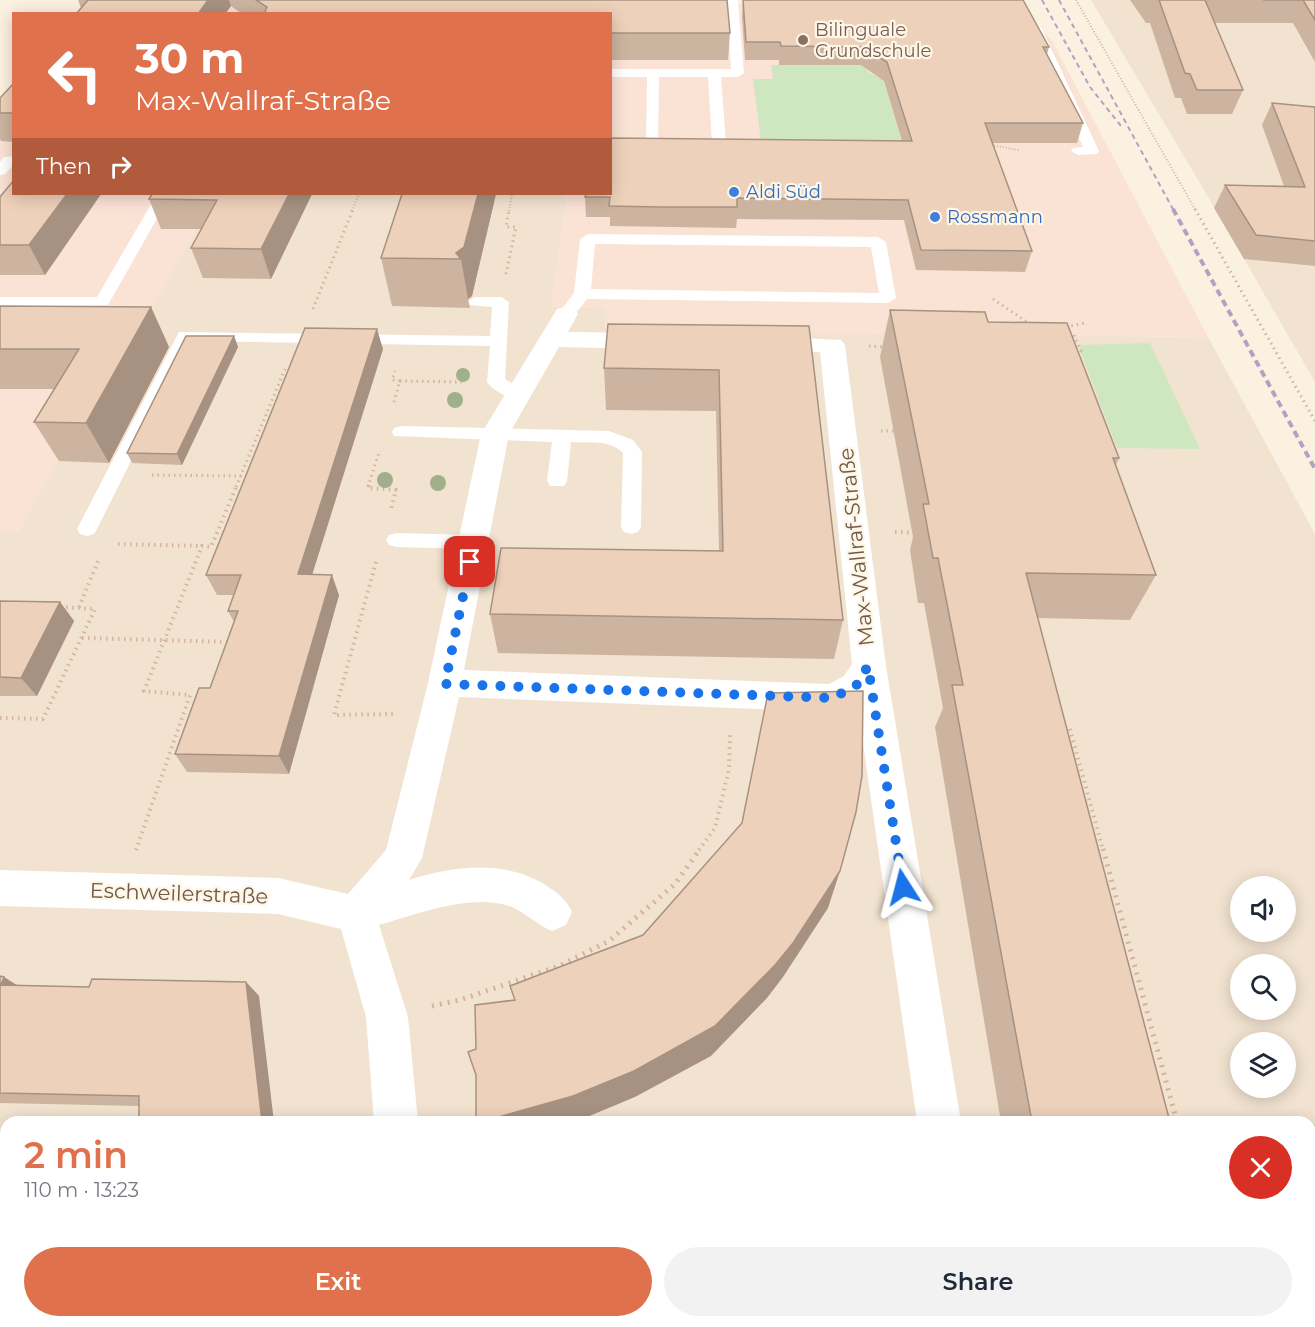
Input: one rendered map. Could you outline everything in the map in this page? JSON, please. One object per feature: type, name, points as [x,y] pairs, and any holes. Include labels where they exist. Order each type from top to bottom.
[{"type":"street","points":[[356,914],[403,858],[445,684],[495,434],[507,388],[566,315],[680,342]]},
{"type":"street","points":[[738,343],[832,345]]},
{"type":"street","name":"Max-Wallraf-Straße","points":[[445,684],[832,698],[856,686],[868,666],[844,431],[832,345]]},
{"type":"street","points":[[868,666],[938,1116]]},
{"type":"street","points":[[356,914],[441,888],[482,885],[519,890],[552,912]]},
{"type":"street","name":"Eschweilerstraße","points":[[0,888],[278,896],[356,914]]},
{"type":"street","points":[[356,914],[387,1017],[395,1116]]},
{"type":"lane","points":[[612,73],[738,73],[732,0]]},
{"type":"lane","points":[[1012,0],[1036,29],[1092,151],[1078,151]]},
{"type":"lane","points":[[651,142],[653,73]]},
{"type":"lane","points":[[714,73],[719,143]]},
{"type":"lane","points":[[0,171],[9,160],[12,160]]},
{"type":"lane","points":[[0,302],[102,302],[163,195]]},
{"type":"lane","points":[[588,239],[878,242],[888,298],[566,315],[588,239]]},
{"type":"lane","points":[[475,302],[501,302],[499,340],[507,388]]},
{"type":"lane","points":[[87,529],[185,336],[499,340]]},
{"type":"lane","points":[[401,432],[609,437],[626,444],[633,452],[630,527]]},
{"type":"lane","points":[[557,481],[562,436]]},
{"type":"lane","points":[[396,540],[474,542]]},
{"type":"path","points":[[1076,0],[1315,421]]},
{"type":"path","points":[[981,145],[1019,150]]},
{"type":"path","points":[[309,319],[359,195]]},
{"type":"path","points":[[501,302],[516,227],[506,227],[512,195]]},
{"type":"path","points":[[993,299],[1012,310],[1036,329]]},
{"type":"path","points":[[1063,328],[1085,322]]},
{"type":"path","points":[[1071,351],[1081,351],[1074,335]]},
{"type":"path","points":[[87,529],[105,543],[211,547],[298,337]]},
{"type":"path","points":[[832,345],[891,347]]},
{"type":"path","points":[[400,381],[507,388]]},
{"type":"path","points":[[844,431],[903,431]]},
{"type":"path","points":[[115,474],[242,476]]},
{"type":"path","points":[[853,531],[925,533]]},
{"type":"path","points":[[79,607],[105,543]]},
{"type":"path","points":[[122,890],[190,695],[144,691],[166,641],[202,546]]},
{"type":"path","points":[[0,718],[43,719],[95,609],[56,606]]},
{"type":"path","points":[[81,638],[232,642]]},
{"type":"path","points":[[460,1000],[559,966],[609,941],[675,884],[715,828],[729,769],[730,722]]},
{"type":"path","points":[[1070,729],[1175,1116]]},
{"type":"shaded area","points":[[1091,0],[1315,0],[1315,382],[1204,190]]},
{"type":"shaded area","points":[[99,2],[989,5],[1031,21],[1051,39],[1208,337],[605,331],[606,308],[551,307],[567,195],[612,195],[612,12],[91,12]]},
{"type":"shaded area","points":[[12,102],[12,195],[215,195],[147,318],[136,319],[18,532],[0,532],[0,116]]},
{"type":"shaded area","points":[[215,195],[567,195],[551,307],[606,308],[605,330],[1208,337],[1315,534],[1315,1116],[0,1116],[0,532],[18,532],[136,319]]},
{"type":"green space","points":[[771,65],[863,65],[869,73],[883,79],[904,149],[762,149],[753,79],[773,79]]},
{"type":"green space","points":[[1150,343],[1200,449],[1117,448],[1078,345]]},
{"type":"building","points":[[88,0],[208,0],[199,12],[78,12]]},
{"type":"building","points":[[256,0],[727,0],[730,33],[612,33],[612,12],[265,12],[267,7]]},
{"type":"building","points":[[743,0],[1023,0],[1049,47],[1043,47],[1083,123],[985,123],[1032,251],[921,250],[908,200],[737,198],[737,207],[660,207],[609,206],[610,197],[585,197],[586,195],[612,195],[612,138],[912,141],[887,62],[863,47],[781,46],[780,42],[746,42]]},
{"type":"building","points":[[1159,0],[1205,0],[1243,90],[1197,90],[1190,74],[1185,73]]},
{"type":"building","points":[[1303,0],[1315,0],[1315,20]]},
{"type":"building","points":[[12,85],[12,113],[0,113],[0,98]]},
{"type":"building","points":[[1272,103],[1315,107],[1315,241],[1256,235],[1225,185],[1305,187]]},
{"type":"building","points":[[12,182],[12,195],[66,195],[29,245],[0,245],[0,197]]},
{"type":"building","points":[[151,195],[288,195],[261,249],[191,248],[217,200],[149,199]]},
{"type":"building","points":[[402,195],[478,195],[464,247],[456,253],[461,259],[381,258]]},
{"type":"building","points":[[0,306],[151,307],[86,423],[34,422],[79,349],[0,349]]},
{"type":"building","points":[[890,310],[985,312],[988,322],[1067,323],[1119,458],[1113,458],[1156,575],[1026,573],[1168,1116],[1031,1116],[952,685],[963,685],[938,558],[933,558],[923,504],[929,504]]},
{"type":"building","points":[[608,324],[809,326],[843,620],[490,614],[501,548],[723,551],[719,370],[604,368]]},
{"type":"building","points":[[305,328],[377,329],[298,574],[332,575],[279,756],[175,754],[199,688],[210,688],[238,611],[228,611],[241,575],[206,575]]},
{"type":"building","points":[[186,336],[234,336],[177,454],[127,453]]},
{"type":"building","points":[[0,601],[60,602],[21,678],[0,677]]},
{"type":"building","points":[[863,691],[862,776],[856,812],[840,871],[793,943],[775,965],[715,1026],[634,1071],[573,1096],[502,1116],[476,1116],[476,1075],[468,1052],[476,1049],[475,1005],[515,1000],[510,986],[643,935],[742,823],[768,693]]},
{"type":"building","points":[[0,976],[4,977],[1,985],[89,987],[92,979],[246,982],[261,1116],[139,1116],[139,1096],[0,1093]]},
{"type":"railway","points":[[1042,0],[1090,87],[1121,126]]},
{"type":"railway","points":[[1059,0],[1174,211]]},
{"type":"railway","points":[[1173,209],[1315,469]]},
{"type":"place","name":"Bilinguale Grundschule","points":[[803,40]]},
{"type":"place","name":"Aldi Süd","points":[[734,192]]},
{"type":"place","name":"Rossmann","points":[[935,217]]},
{"type":"route","points":[[470,562],[445,684],[832,698],[856,686],[868,666],[903,887]]}]
